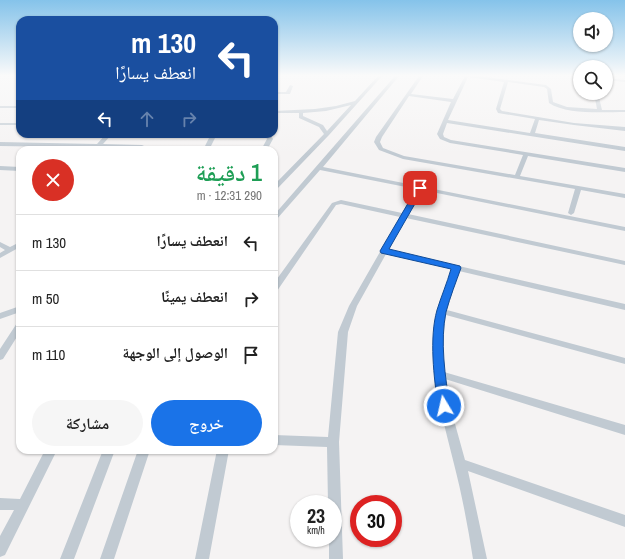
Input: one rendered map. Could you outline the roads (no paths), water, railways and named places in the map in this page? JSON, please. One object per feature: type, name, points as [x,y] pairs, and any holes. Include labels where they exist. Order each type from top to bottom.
[{"type":"street","points":[[278,112],[301,112],[331,109],[357,102]]},
{"type":"street","points":[[278,185],[357,102]]},
{"type":"street","points":[[278,214],[375,102]]},
{"type":"street","points":[[403,102],[377,142],[381,149],[395,155],[625,196]]},
{"type":"street","points":[[454,102],[440,134],[446,139],[625,170]]},
{"type":"street","points":[[500,102],[498,110],[508,114],[625,129]]},
{"type":"street","points":[[550,102],[553,104],[600,111],[625,111]]},
{"type":"street","points":[[598,102],[600,111]]},
{"type":"street","points":[[0,106],[16,107]]},
{"type":"street","points":[[301,112],[302,117],[321,126],[327,134]]},
{"type":"street","points":[[532,135],[537,118]]},
{"type":"street","points":[[445,121],[625,149]]},
{"type":"street","points":[[0,124],[16,124]]},
{"type":"street","points":[[98,146],[105,138]]},
{"type":"street","points":[[0,144],[138,146]]},
{"type":"street","points":[[517,177],[526,154]]},
{"type":"street","points":[[321,166],[420,188],[571,213],[625,224]]},
{"type":"street","points":[[321,166],[487,199],[625,229]]},
{"type":"street","points":[[0,168],[16,169]]},
{"type":"street","points":[[336,559],[333,442],[343,332],[353,306],[420,188]]},
{"type":"street","points":[[571,213],[578,188]]},
{"type":"street","points":[[278,284],[337,203],[345,203],[625,263]]},
{"type":"street","points":[[0,244],[10,250]]},
{"type":"street","points":[[0,256],[16,246]]},
{"type":"street","points":[[384,251],[625,307]]},
{"type":"street","points":[[456,268],[442,311],[438,343],[439,374],[444,406],[460,463],[480,559]]},
{"type":"street","points":[[0,316],[16,310]]},
{"type":"street","points":[[442,311],[625,362]]},
{"type":"street","points":[[0,357],[16,332]]},
{"type":"street","points":[[439,374],[625,430]]},
{"type":"street","points":[[278,440],[333,442]]},
{"type":"street","points":[[0,550],[49,454]]},
{"type":"street","points":[[67,559],[106,454]]},
{"type":"street","points":[[107,559],[143,454]]},
{"type":"street","points":[[202,559],[222,454]]},
{"type":"street","points":[[460,463],[625,521]]},
{"type":"street","points":[[0,504],[23,506]]}]
